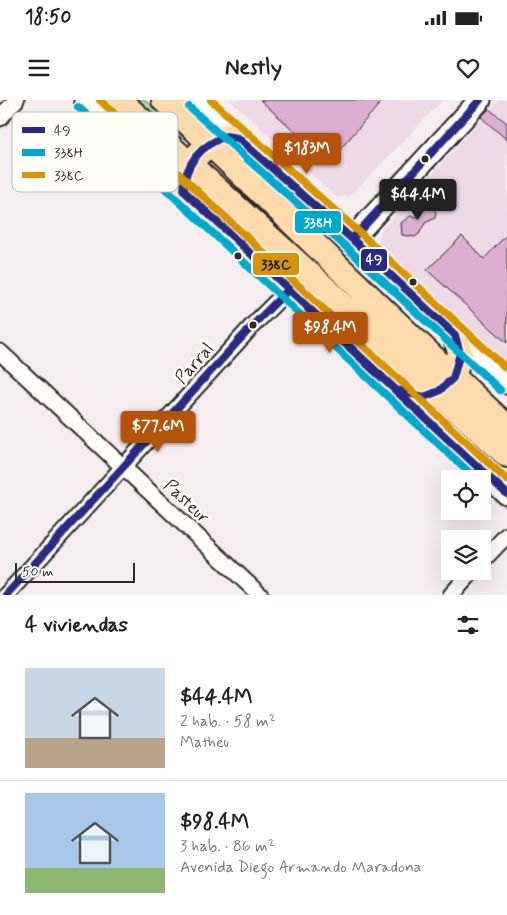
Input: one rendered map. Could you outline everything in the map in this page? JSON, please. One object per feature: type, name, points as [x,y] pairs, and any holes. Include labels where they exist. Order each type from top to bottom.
[{"type":"main road","points":[[119,100],[132,112]]},
{"type":"main road","points":[[164,100],[177,112]]},
{"type":"main road","points":[[178,113],[210,142],[446,385],[507,455]]},
{"type":"main road","points":[[184,191],[184,177],[189,164],[210,142],[226,136],[238,138]]},
{"type":"main road","points":[[178,154],[446,385],[507,428]]},
{"type":"main road","points":[[396,390],[424,398],[446,385],[460,353],[455,335]]},
{"type":"street","points":[[0,118],[16,100]]},
{"type":"street","points":[[85,100],[98,112]]},
{"type":"street","points":[[196,100],[352,239],[507,383]]},
{"type":"street","points":[[352,239],[480,100]]},
{"type":"street","points":[[178,185],[507,494]]},
{"type":"street","name":"Parral","points":[[6,595],[125,468],[254,324],[288,290]]},
{"type":"street","name":"Pasteur","points":[[0,352],[260,595]]},
{"type":"street","points":[[491,552],[507,536]]},
{"type":"street","points":[[452,595],[465,580]]},
{"type":"shaded area","points":[[230,100],[443,100],[350,196],[336,197]]},
{"type":"shaded area","points":[[499,100],[507,100],[507,367],[381,250],[378,241],[380,232]]},
{"type":"green space","points":[[138,100],[145,100],[158,112],[152,112]]},
{"type":"building","points":[[260,100],[383,100],[329,162]]},
{"type":"building","points":[[489,109],[507,123],[507,140],[481,117]]},
{"type":"building","points":[[427,202],[436,212],[435,218],[425,223],[419,234],[415,237],[402,235],[401,223],[410,216],[419,217],[420,208]]},
{"type":"building","points":[[507,234],[507,343],[427,270],[462,236],[484,259]]},
{"type":"transit line","name":"338C","points":[[100,100],[113,112]]},
{"type":"transit line","name":"338C","points":[[211,100],[359,232],[507,369]]},
{"type":"transit line","name":"49","points":[[352,239],[480,100]]},
{"type":"transit line","name":"338H","points":[[78,107],[83,112]]},
{"type":"transit line","name":"338H","points":[[189,107],[345,246],[500,390]]},
{"type":"transit line","name":"49","points":[[226,136],[238,138],[352,239],[455,335],[460,353],[453,378],[439,391],[424,397],[396,390],[184,191],[187,172],[196,157],[209,145],[226,136]]},
{"type":"transit line","name":"338C","points":[[178,173],[507,480]]},
{"type":"transit line","name":"338H","points":[[169,192],[466,470]]},
{"type":"transit line","name":"49","points":[[6,595],[254,324],[288,290]]},
{"type":"transit line","name":"49","points":[[308,309],[507,494]]}]
